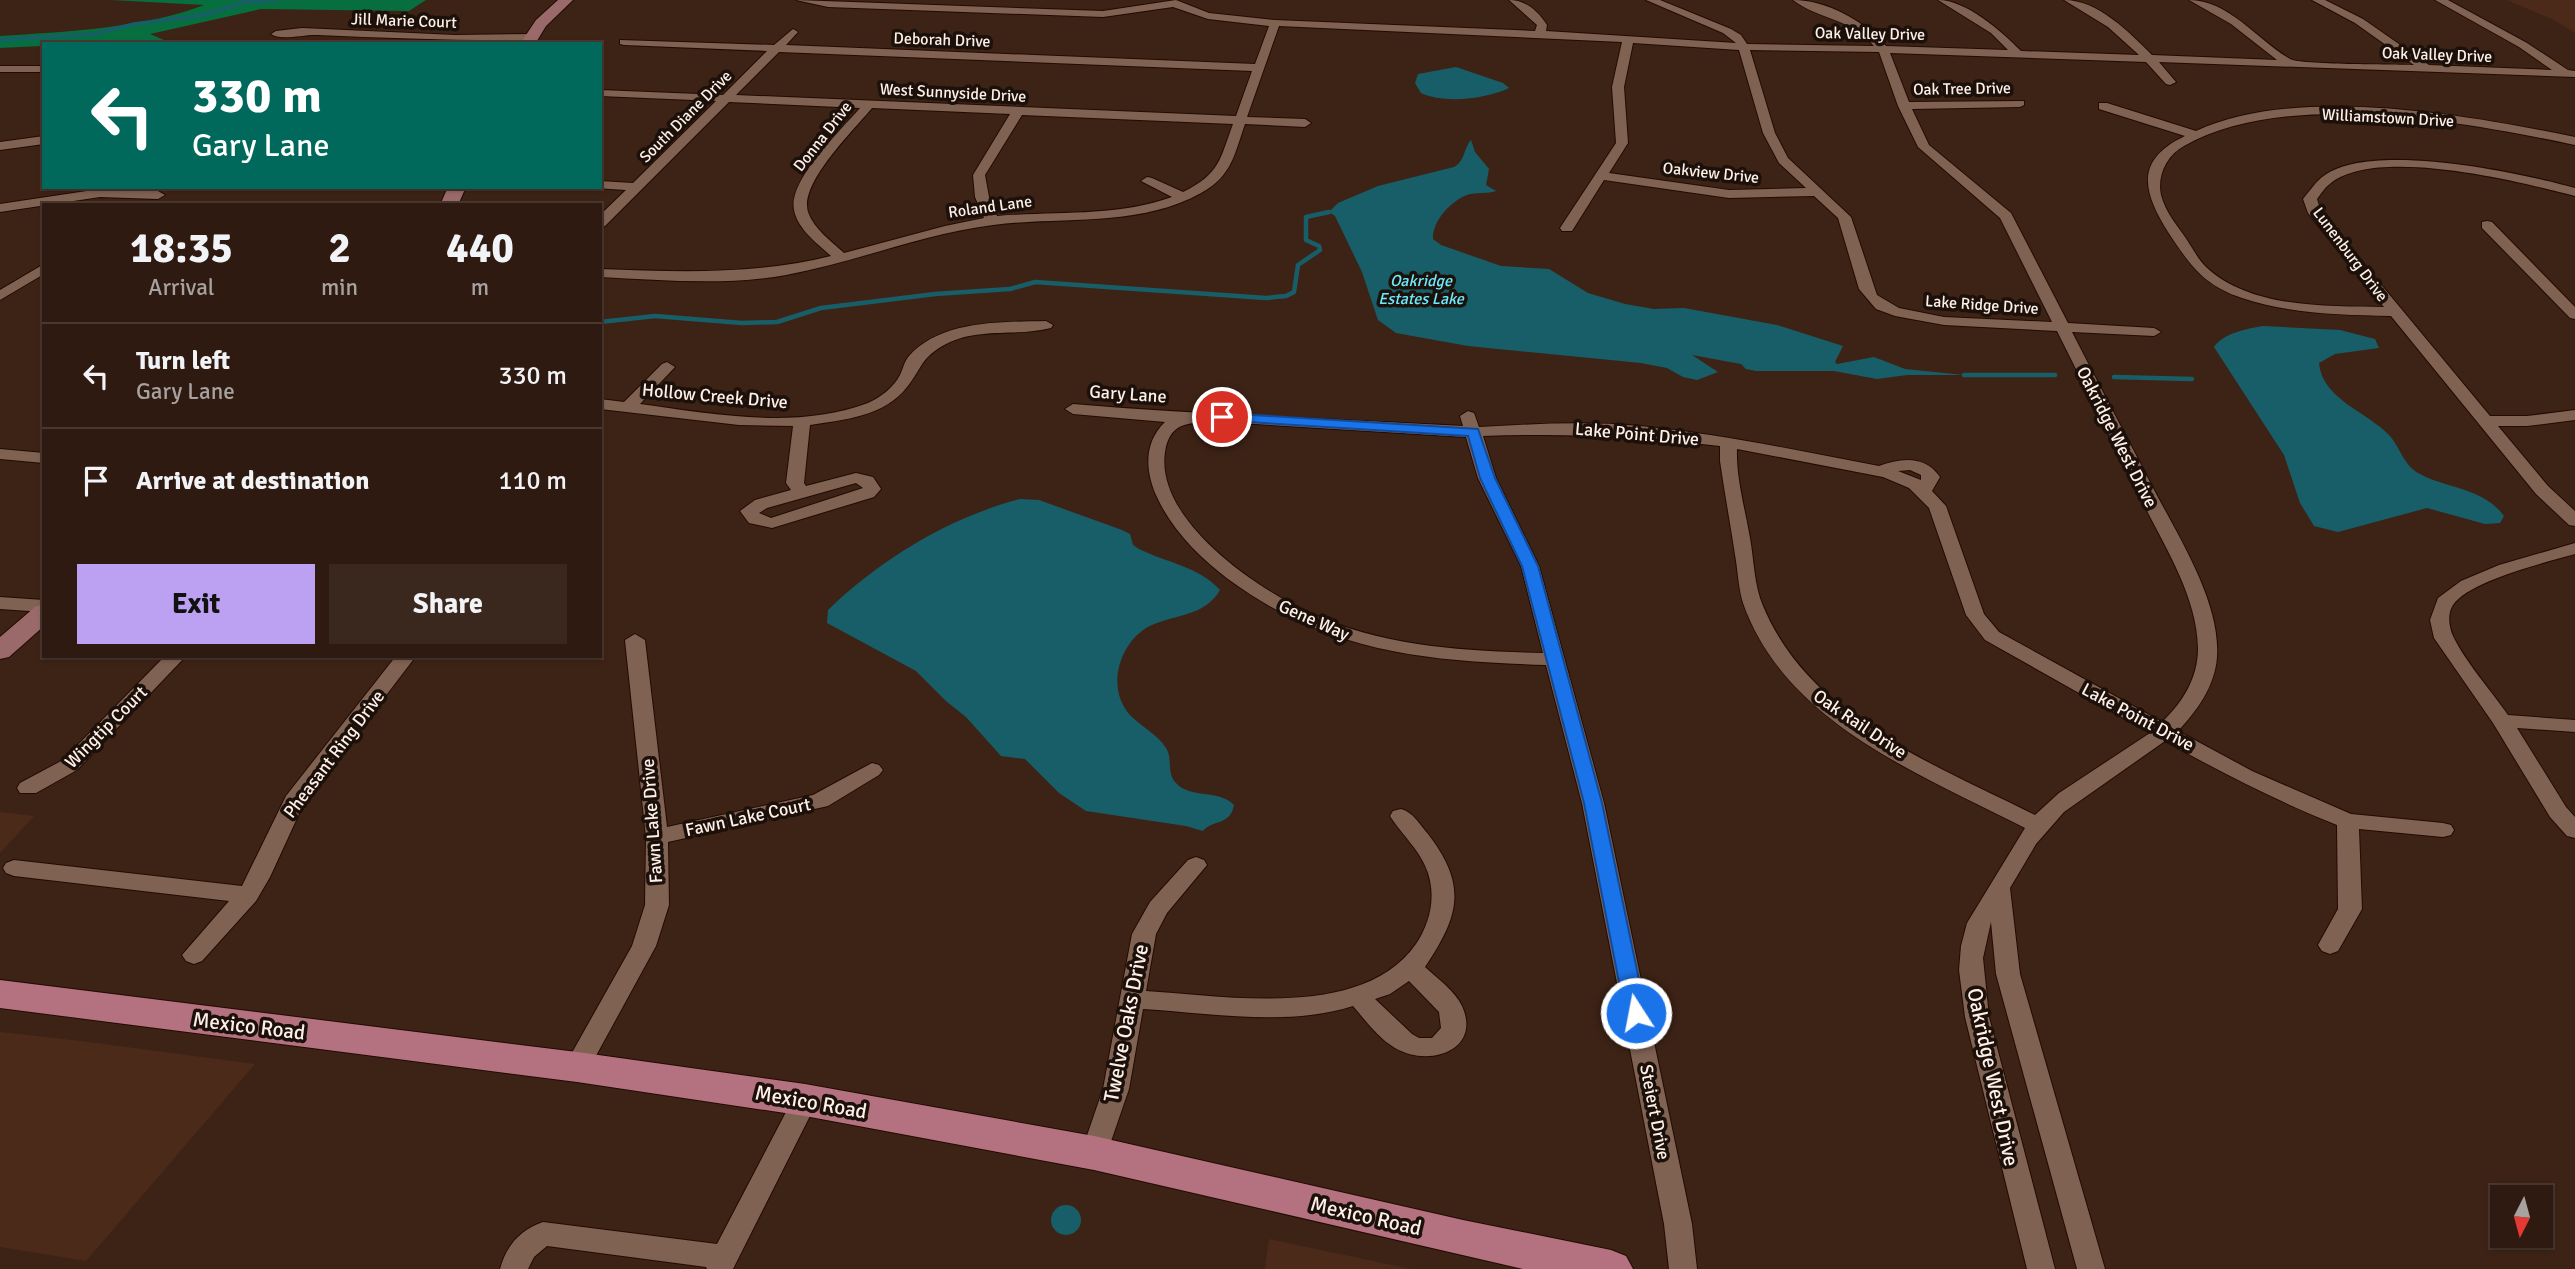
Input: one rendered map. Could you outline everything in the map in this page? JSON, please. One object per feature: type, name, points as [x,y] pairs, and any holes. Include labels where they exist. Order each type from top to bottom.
[{"type":"main road","points":[[529,40],[566,0]]},
{"type":"main road","points":[[0,651],[42,614]]},
{"type":"main road","name":"Mexico Road","points":[[0,994],[577,1067],[805,1100],[1094,1153],[1463,1238],[1611,1269]]},
{"type":"street","points":[[801,0],[1103,14],[1170,2]]},
{"type":"street","points":[[1008,11],[1017,0]]},
{"type":"street","points":[[1514,0],[1536,16],[1542,25],[1540,34]]},
{"type":"street","points":[[1651,0],[1727,31],[1737,37],[1744,47]]},
{"type":"street","name":"Oakridge West Drive","points":[[1798,0],[1844,18],[1867,31],[1883,49],[1924,147],[2006,216],[2188,575],[2205,623],[2208,650],[2205,673],[2190,703],[2167,732],[2067,798],[2037,825],[2014,857],[1978,924],[1972,956],[1972,986],[1990,1074],[2041,1269]]},
{"type":"street","points":[[1943,0],[1995,31],[2017,53]]},
{"type":"street","points":[[2069,0],[2084,6],[2130,37],[2169,82]]},
{"type":"street","points":[[2194,0],[2235,22],[2291,65]]},
{"type":"street","points":[[2317,0],[2359,21],[2427,69]]},
{"type":"street","points":[[2440,0],[2524,45],[2570,74]]},
{"type":"street","name":"Oak Valley Drive","points":[[1170,2],[1221,18],[1275,23],[1540,34],[1744,47],[2017,53],[2570,74]]},
{"type":"street","name":"Roland Lane","points":[[602,273],[733,277],[780,272],[930,233],[992,221],[1116,212],[1154,206],[1183,197],[1214,181],[1222,171],[1275,23]]},
{"type":"street","name":"Jill Marie Court","points":[[276,34],[302,31],[529,40]]},
{"type":"street","name":"South Diane Drive","points":[[602,221],[793,32]]},
{"type":"street","points":[[395,42],[405,36]]},
{"type":"street","points":[[1567,228],[1622,143],[1618,88],[1628,41]]},
{"type":"street","name":"Deborah Drive","points":[[624,42],[1258,68]]},
{"type":"street","name":"Lake Ridge Drive","points":[[1744,47],[1769,133],[1783,160],[1844,217],[1866,289],[1881,306],[1910,316],[1944,321],[2154,332]]},
{"type":"street","points":[[0,69],[42,69]]},
{"type":"street","name":"West Sunnyside Drive","points":[[602,93],[1305,123]]},
{"type":"street","name":"Oak Tree Drive","points":[[1905,106],[2020,103]]},
{"type":"street","name":"Donna Drive","points":[[840,257],[811,230],[801,211],[801,192],[813,172],[869,104]]},
{"type":"street","points":[[2103,106],[2195,135]]},
{"type":"street","points":[[992,221],[982,197],[979,175],[1017,111]]},
{"type":"street","name":"Williamstown Drive","points":[[2395,312],[2289,305],[2236,290],[2205,274],[2158,206],[2153,178],[2158,164],[2178,144],[2195,135],[2247,120],[2319,113],[2363,113],[2470,121],[2575,141]]},
{"type":"street","points":[[0,146],[42,140]]},
{"type":"street","name":"Lunenburg Drive","points":[[2575,192],[2506,174],[2432,165],[2373,166],[2329,177],[2315,187],[2310,199],[2315,213],[2395,312],[2488,421],[2542,490],[2575,521]]},
{"type":"street","name":"Oakview Drive","points":[[1601,176],[1729,194],[1818,192]]},
{"type":"street","points":[[1147,181],[1183,197]]},
{"type":"street","points":[[602,185],[637,187]]},
{"type":"street","points":[[145,203],[170,189]]},
{"type":"street","points":[[0,208],[100,193],[158,195]]},
{"type":"street","points":[[2487,225],[2575,315]]},
{"type":"street","points":[[0,296],[42,269]]},
{"type":"street","name":"Hollow Creek Drive","points":[[602,404],[775,423],[830,419],[877,405],[894,393],[906,378],[913,361],[939,343],[978,330],[1046,325]]},
{"type":"street","points":[[628,407],[667,367]]},
{"type":"street","name":"Gary Lane","points":[[1073,409],[1181,418],[1471,424]]},
{"type":"street","points":[[2488,421],[2537,421],[2575,415]]},
{"type":"street","name":"Gene Way","points":[[1181,418],[1169,424],[1158,443],[1156,453],[1157,471],[1169,507],[1182,526],[1212,556],[1287,611],[1353,638],[1387,647],[1487,657],[1555,659]]},
{"type":"street","points":[[801,492],[795,483],[802,422]]},
{"type":"street","name":"Lake Point Drive","points":[[1471,424],[1606,428],[1729,442],[1882,471],[1903,478],[1931,497],[1943,515],[1976,615],[1992,636],[2244,776],[2294,800],[2348,821],[2442,830]]},
{"type":"street","name":"Steiert Drive","points":[[1471,424],[1488,478],[1530,566],[1593,803],[1678,1224],[1683,1269]]},
{"type":"street","name":"Oak Rail Drive","points":[[1729,442],[1728,461],[1753,604],[1770,643],[1792,672],[1839,714],[1885,745],[2037,825]]},
{"type":"street","points":[[0,454],[42,458]]},
{"type":"street","points":[[856,478],[867,479],[873,489],[859,497],[772,523],[758,522],[751,517],[749,511],[761,504],[801,492],[856,478]]},
{"type":"street","points":[[2575,548],[2533,560],[2466,586],[2446,600],[2439,617],[2444,638],[2502,721],[2558,812],[2575,831]]},
{"type":"street","points":[[0,603],[42,606]]},
{"type":"street","name":"Fawn Lake Drive","points":[[577,1067],[644,946],[657,905],[657,837],[635,640]]},
{"type":"street","name":"Wingtip Court","points":[[28,788],[70,765],[174,658]]},
{"type":"street","name":"Pheasant Ring Drive","points":[[194,956],[248,895],[294,801],[404,658]]},
{"type":"street","points":[[2502,721],[2575,726]]},
{"type":"street","name":"Fawn Lake Court","points":[[657,837],[820,802],[872,770]]},
{"type":"street","points":[[1134,999],[1304,1007],[1358,996],[1398,978],[1417,964],[1431,942],[1440,921],[1444,901],[1443,877],[1432,855],[1401,816]]},
{"type":"street","points":[[2330,944],[2350,909],[2348,821]]},
{"type":"street","name":"Twelve Oaks Drive","points":[[1094,1153],[1116,1089],[1144,934],[1158,908],[1196,866]]},
{"type":"street","points":[[14,868],[248,895]]},
{"type":"street","name":"Oakridge West Drive","points":[[1999,888],[2008,974],[2091,1269]]},
{"type":"street","points":[[1358,996],[1400,1039],[1420,1048],[1439,1046],[1454,1031],[1451,1009],[1431,986],[1410,968]]},
{"type":"street","points":[[514,1269],[517,1258],[528,1243],[543,1234],[722,1263],[805,1100]]},
{"type":"shaded area","points":[[2507,0],[2575,0],[2575,33],[2554,20]]},
{"type":"shaded area","points":[[0,812],[34,816],[0,853]]},
{"type":"shaded area","points":[[0,1032],[255,1064],[86,1261],[0,1247]]},
{"type":"shaded area","points":[[1269,1239],[1411,1269],[1265,1269]]},
{"type":"green space","points":[[111,0],[426,0],[409,11],[261,9],[150,34],[164,40],[42,42],[42,46],[0,48],[0,36],[131,24],[204,5]]},
{"type":"water","points":[[1456,67],[1503,83],[1509,88],[1477,97],[1453,99],[1421,93],[1415,83],[1418,74]]},
{"type":"water","name":"Oakridge Estates Lake","points":[[1471,140],[1475,152],[1489,169],[1486,185],[1496,191],[1467,195],[1449,207],[1439,219],[1434,232],[1433,239],[1441,245],[1501,266],[1549,269],[1588,293],[1625,304],[1654,309],[1684,308],[1777,325],[1843,346],[1835,362],[1837,364],[1874,357],[1905,369],[1964,375],[1907,375],[1877,379],[1834,371],[1756,371],[1746,369],[1741,364],[1692,355],[1718,372],[1697,380],[1683,377],[1667,368],[1641,363],[1468,346],[1396,333],[1378,320],[1362,272],[1335,216],[1329,212],[1338,203],[1378,186],[1454,167]]},
{"type":"water","points":[[2263,326],[2340,330],[2375,339],[2379,348],[2335,354],[2319,363],[2328,386],[2337,396],[2389,435],[2405,460],[2418,473],[2486,499],[2504,516],[2500,523],[2485,524],[2427,508],[2338,532],[2314,526],[2300,503],[2284,455],[2214,347],[2229,335]]},
{"type":"water","points":[[1020,499],[1039,500],[1122,530],[1130,534],[1133,545],[1139,549],[1192,570],[1220,590],[1205,606],[1196,611],[1156,623],[1136,636],[1122,657],[1117,681],[1123,705],[1131,716],[1166,748],[1171,775],[1176,783],[1189,791],[1228,800],[1234,805],[1232,812],[1225,819],[1203,831],[1086,811],[1059,793],[1025,759],[1001,756],[966,717],[916,671],[827,623],[828,610],[893,557],[967,517]]},
{"type":"water","points":[[1066,1205],[1077,1209],[1081,1220],[1077,1231],[1066,1235],[1055,1231],[1051,1220],[1055,1209]]},
{"type":"waterway","points":[[0,40],[94,34],[134,24],[204,15],[245,2],[276,0]]},
{"type":"waterway","points":[[602,322],[655,316],[742,323],[777,322],[821,308],[935,294],[1010,289],[1035,282],[1266,298],[1286,296],[1294,292],[1298,265],[1320,250],[1319,246],[1306,240],[1306,217],[1329,212]]},
{"type":"waterway","points":[[1964,375],[2055,375]]},
{"type":"waterway","points":[[2114,377],[2192,379]]},
{"type":"route","points":[[1222,417],[1473,432],[1488,478],[1530,566],[1593,803],[1636,1013]]}]
